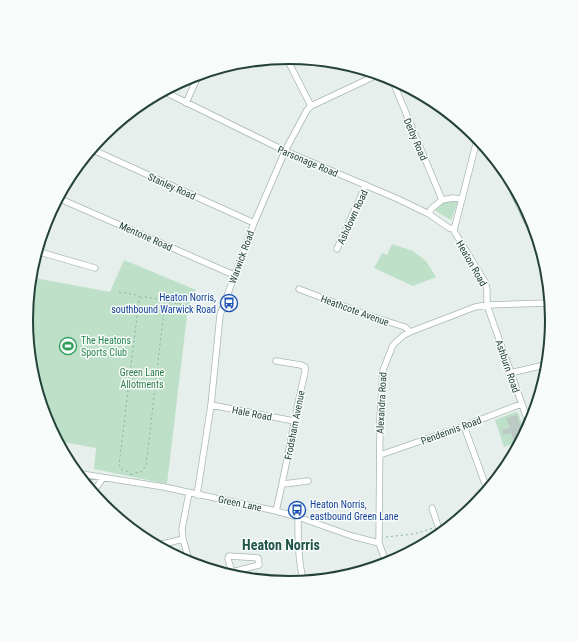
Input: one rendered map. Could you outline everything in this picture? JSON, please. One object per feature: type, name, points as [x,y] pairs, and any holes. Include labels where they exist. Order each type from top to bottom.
[{"type":"street","points":[[290,64],[311,106],[371,78]]},
{"type":"street","points":[[186,102],[195,82]]},
{"type":"street","name":"Derby Road","points":[[395,87],[442,200]]},
{"type":"street","name":"Parsonage Road","points":[[169,94],[285,151],[366,185],[429,214],[449,228],[454,229]]},
{"type":"street","name":"Warwick Road","points":[[197,495],[210,405],[220,315],[254,223],[285,151],[303,116],[311,106]]},
{"type":"street","name":"Heaton Road","points":[[476,144],[454,229],[457,238],[485,282],[487,290],[487,305]]},
{"type":"street","name":"Stanley Road","points":[[97,152],[254,223]]},
{"type":"street","name":"Ashdown Road","points":[[337,249],[366,185]]},
{"type":"street","points":[[429,214],[431,209],[442,200],[453,198],[462,199]]},
{"type":"street","name":"Mentone Road","points":[[63,200],[234,275]]},
{"type":"street","points":[[42,253],[95,268]]},
{"type":"street","name":"Heathcote Avenue","points":[[299,289],[367,315],[405,327],[410,332]]},
{"type":"street","points":[[487,305],[545,303]]},
{"type":"street","name":"Alexandra Road","points":[[379,540],[382,370],[393,345],[404,335],[410,332],[476,307],[487,305]]},
{"type":"street","name":"Ashburn Road","points":[[487,305],[526,418]]},
{"type":"street","name":"Frodsham Avenue","points":[[276,361],[301,365],[305,372],[294,421],[283,484],[276,511]]},
{"type":"street","points":[[510,373],[542,366]]},
{"type":"street","name":"Pendennis Road","points":[[380,455],[464,426],[521,404]]},
{"type":"street","name":"Hale Road","points":[[210,405],[294,421]]},
{"type":"street","points":[[464,426],[486,486]]},
{"type":"street","name":"Green Lane","points":[[84,474],[189,493],[276,511],[352,536],[379,540]]},
{"type":"street","points":[[97,489],[103,478]]},
{"type":"street","points":[[283,484],[308,481]]},
{"type":"street","points":[[188,556],[182,529],[189,493]]},
{"type":"street","points":[[432,508],[439,527]]},
{"type":"street","points":[[298,517],[298,556],[302,576]]},
{"type":"street","points":[[163,544],[183,539]]},
{"type":"street","points":[[379,540],[385,558]]},
{"type":"street","points":[[230,570],[228,559],[229,556],[258,558],[259,565],[238,572]]},
{"type":"path","points":[[119,292],[137,295],[140,298],[147,297],[189,306],[220,315]]},
{"type":"path","points":[[131,475],[129,472],[120,469],[119,465],[138,303],[140,298]]},
{"type":"path","points":[[131,475],[141,472],[146,466],[166,301]]},
{"type":"path","points":[[130,482],[131,475]]},
{"type":"path","points":[[379,540],[414,534],[439,527]]},
{"type":"green space","points":[[449,201],[458,202],[451,220],[437,212],[435,209],[442,203]]},
{"type":"green space","points":[[392,244],[413,251],[426,261],[436,277],[413,286],[374,268],[382,253],[387,255]]},
{"type":"green space","name":"Green Lane Allotments","points":[[124,260],[196,290],[188,307],[167,484],[94,469],[96,448],[63,442],[53,419],[42,387],[35,354],[33,320],[37,278],[110,292]]},
{"type":"green space","points":[[515,412],[518,413],[523,427],[522,430],[521,428],[510,432],[516,438],[513,439],[514,442],[516,441],[515,443],[504,447],[495,420]]},
{"type":"building","points":[[517,415],[522,430],[516,441],[514,442],[511,433],[503,435],[502,430],[510,428],[506,418]]},
{"type":"place","name":"Heaton Norris, southbound Warwick Road","points":[[229,303]]},
{"type":"place","name":"The Heatons Sports Club","points":[[68,346]]},
{"type":"place","name":"Heaton Norris, eastbound Green Lane","points":[[297,510]]},
{"type":"district","name":"Heaton Norris","points":[[281,545]]}]
